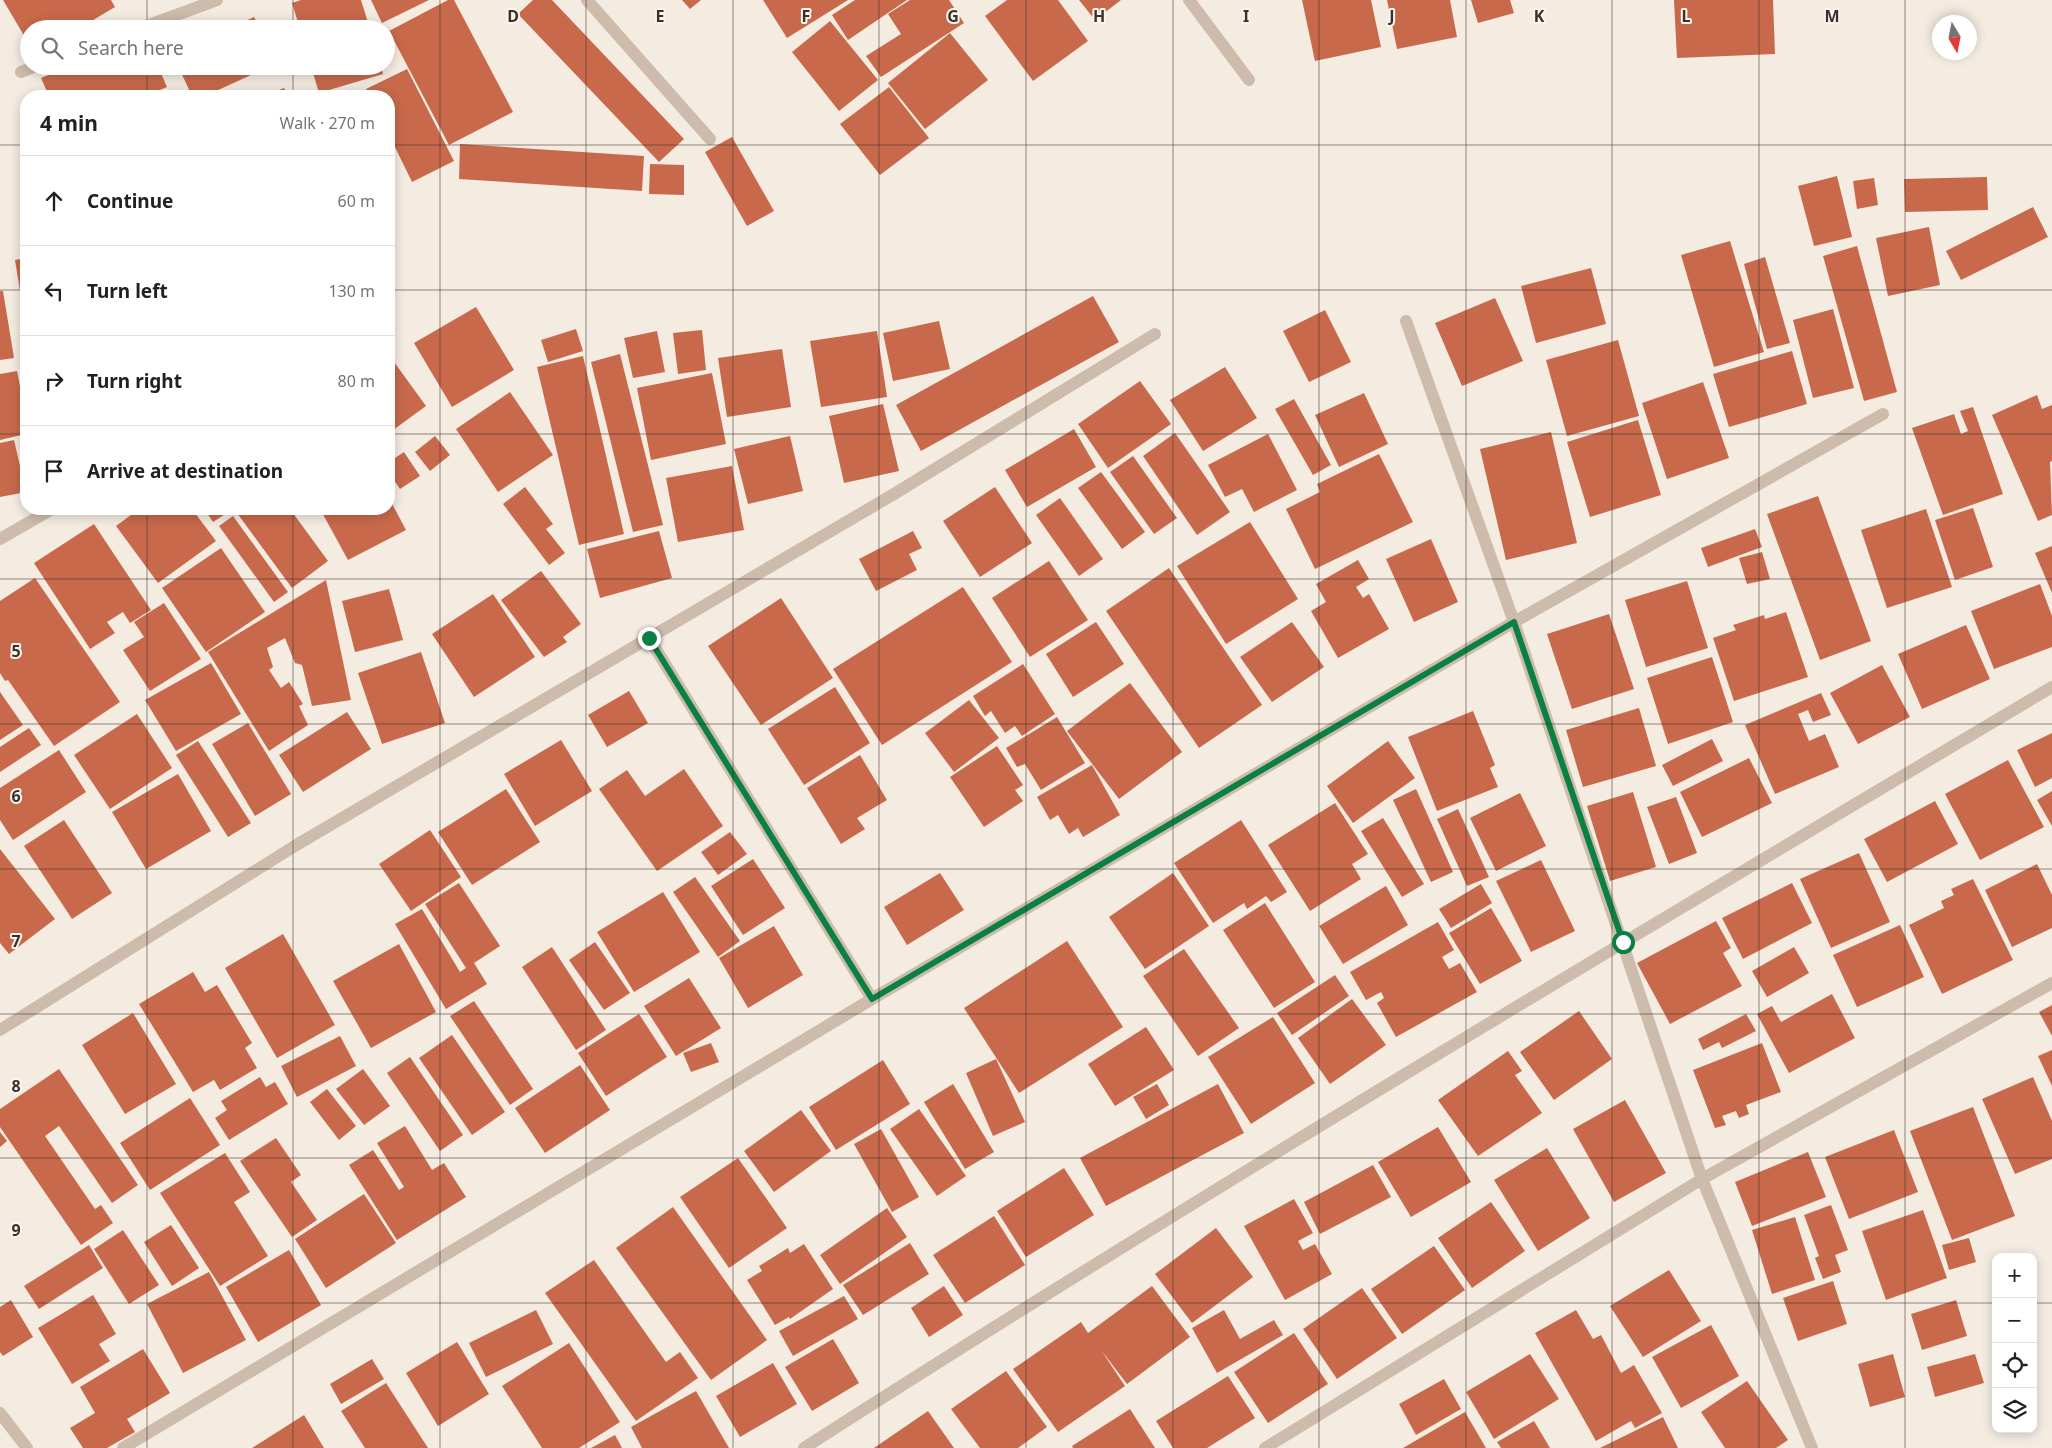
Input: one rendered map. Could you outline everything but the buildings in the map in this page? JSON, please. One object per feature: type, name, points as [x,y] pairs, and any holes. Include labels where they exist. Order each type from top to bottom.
[{"type":"street","points":[[163,20],[217,0]]},
{"type":"street","points":[[587,0],[710,139]]},
{"type":"street","points":[[1190,0],[1249,80]]},
{"type":"street","points":[[1406,321],[1514,622],[1702,1179],[1810,1447]]},
{"type":"street","points":[[0,1030],[298,844],[894,494],[1155,334]]},
{"type":"street","points":[[124,1448],[872,999],[1514,622],[1883,414]]},
{"type":"street","points":[[0,539],[42,515]]},
{"type":"street","points":[[649,638],[872,999]]},
{"type":"street","points":[[804,1448],[1030,1303],[1623,942],[2052,687]]},
{"type":"street","points":[[1265,1448],[1702,1179],[2052,983]]},
{"type":"street","points":[[0,1413],[27,1448]]},
{"type":"route","points":[[649,638],[872,999],[1514,622],[1623,942]]}]
